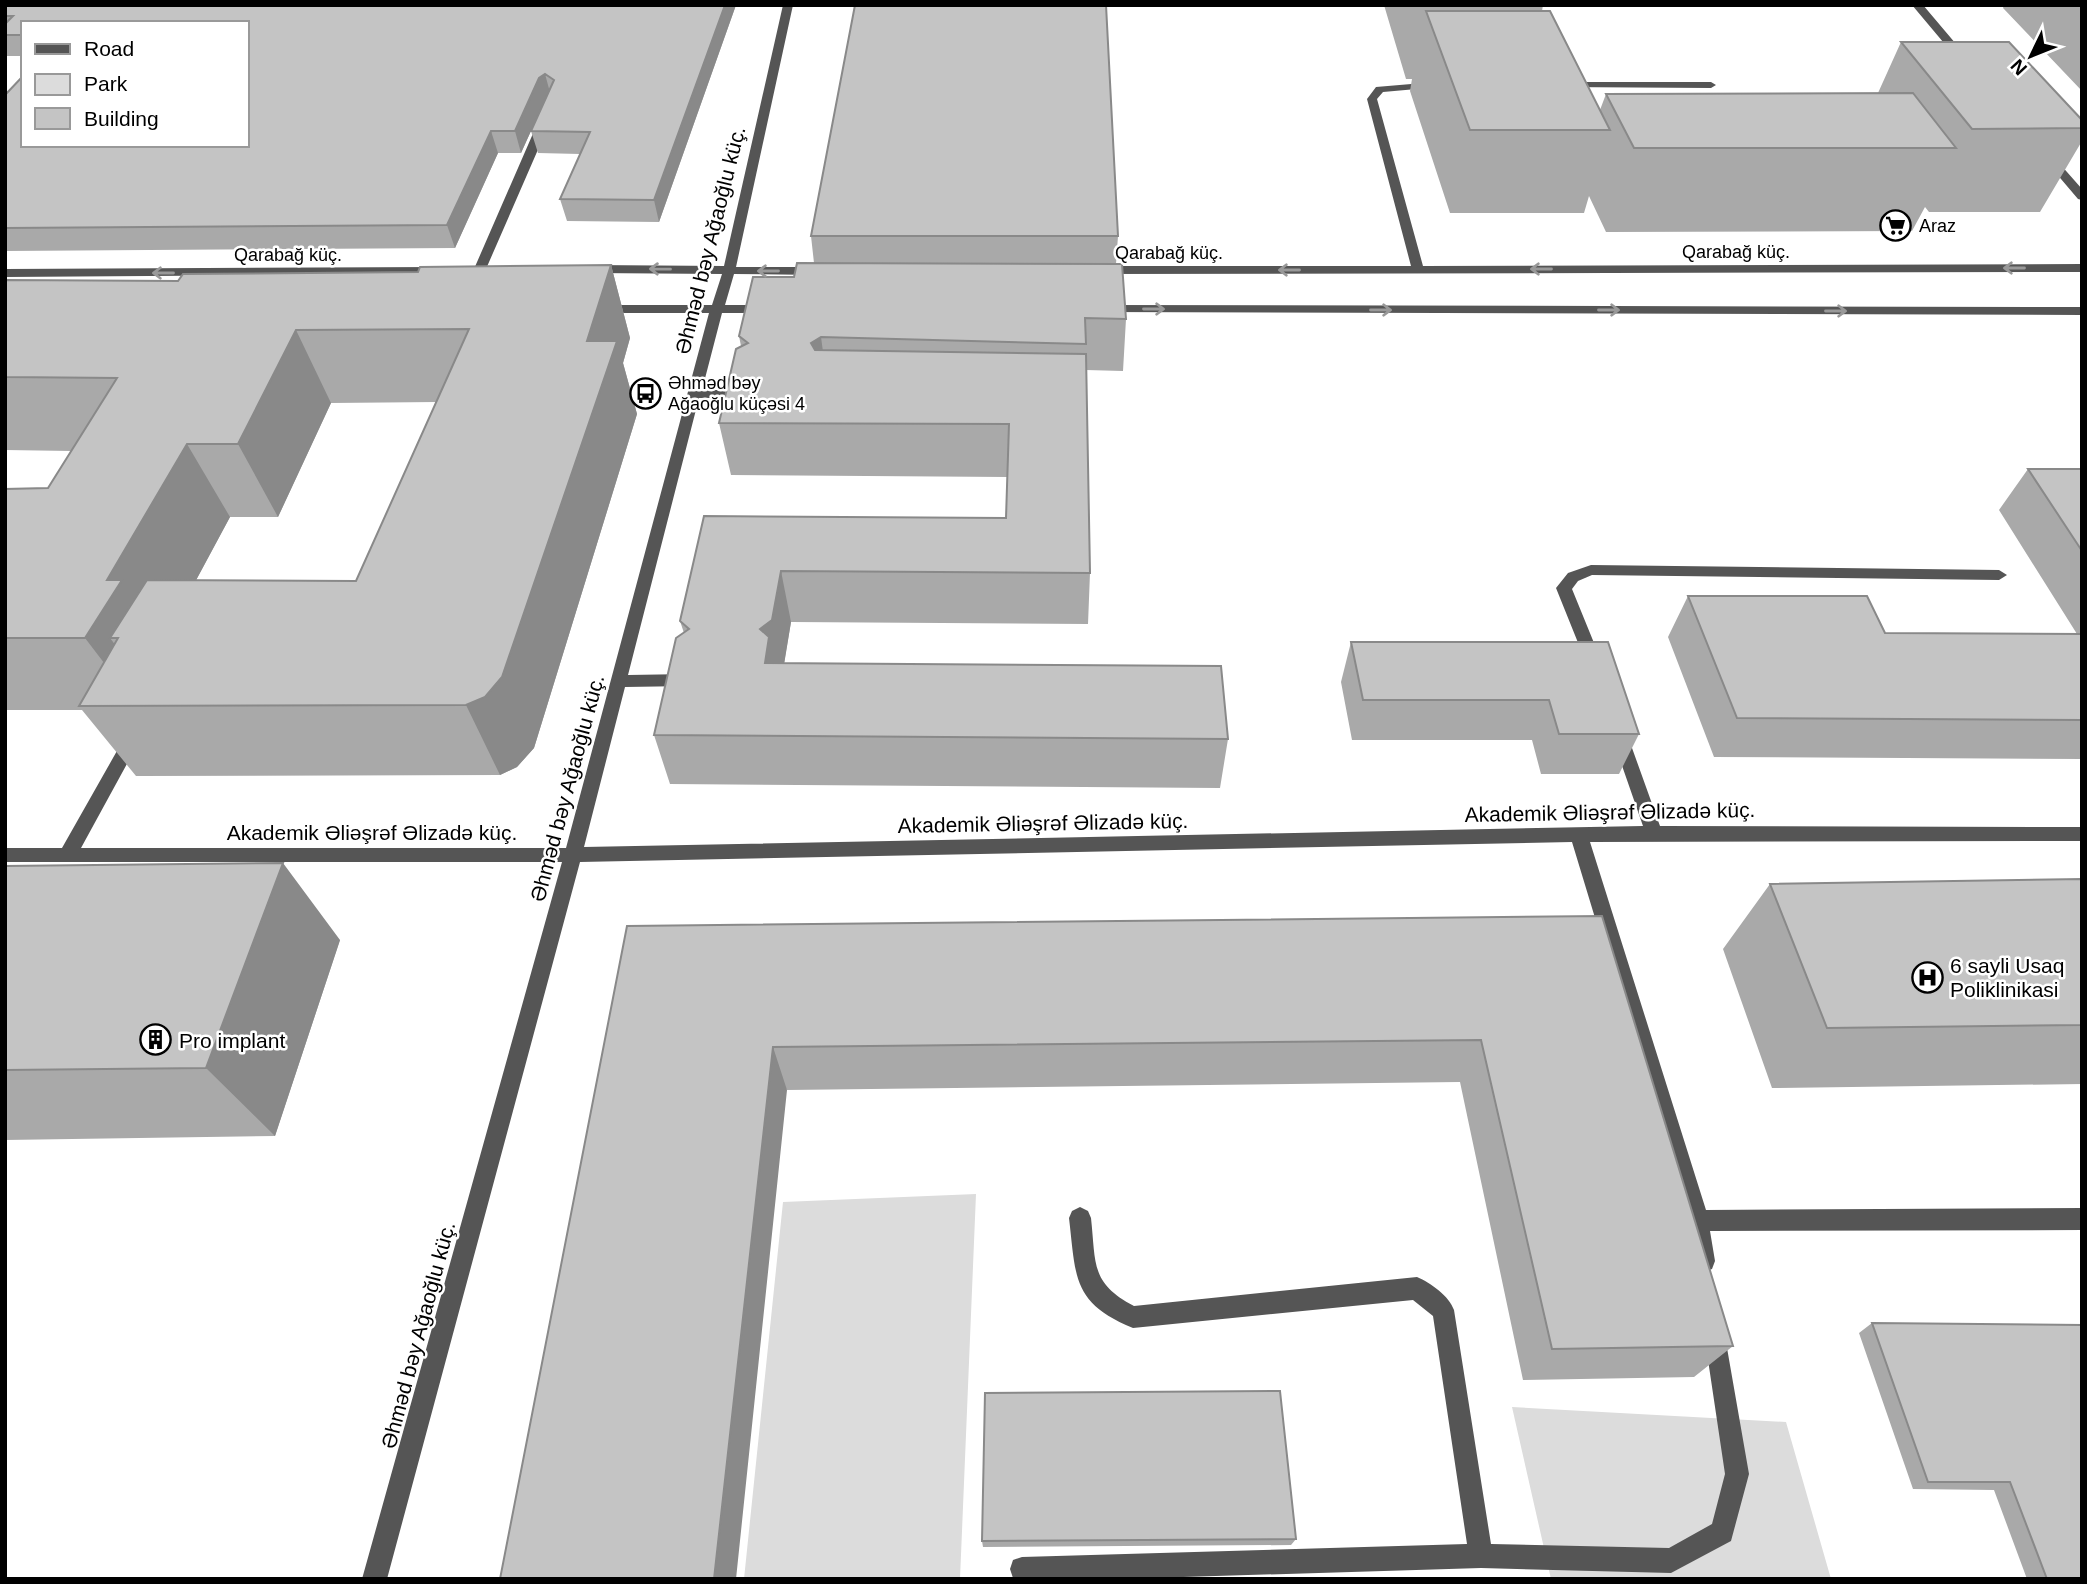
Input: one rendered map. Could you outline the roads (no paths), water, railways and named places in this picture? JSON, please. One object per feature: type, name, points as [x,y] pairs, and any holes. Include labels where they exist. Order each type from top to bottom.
[{"type":"street","name":"Əhməd bəy Ağaoğlu küç.","points":[[374,1579],[573,855],[729,271],[788,5]]},
{"type":"street","points":[[1917,5],[1969,66]]},
{"type":"street","points":[[1418,270],[1372,99],[1380,89],[1399,85],[1454,85]]},
{"type":"street","points":[[1548,85],[1711,85]]},
{"type":"street","name":"Qarabağ küç.","points":[[5,273],[203,273],[396,278],[473,270],[547,113]]},
{"type":"street","points":[[2042,150],[2082,197]]},
{"type":"street","name":"Qarabağ küç.","points":[[1085,270],[2082,268]]},
{"type":"street","points":[[574,269],[836,271]]},
{"type":"street","points":[[191,291],[203,273]]},
{"type":"street","points":[[586,309],[783,309]]},
{"type":"street","points":[[1090,309],[2082,311]]},
{"type":"street","points":[[695,394],[748,394]]},
{"type":"street","points":[[1602,683],[1582,646],[1564,588],[1573,577],[1591,569],[1999,575]]},
{"type":"street","points":[[619,681],[693,680]]},
{"type":"street","points":[[1615,721],[1654,833]]},
{"type":"street","points":[[67,856],[143,722]]},
{"type":"street","name":"Akademik Əliəşrəf Əlizadə küç.","points":[[5,855],[573,855],[1654,833],[2081,836]]},
{"type":"street","points":[[1579,835],[1698,1221],[1708,1288]]},
{"type":"street","points":[[185,877],[201,856]]},
{"type":"street","points":[[1080,1218],[1087,1278],[1104,1303],[1133,1317],[1417,1288],[1432,1298],[1443,1310],[1481,1556]]},
{"type":"street","points":[[1698,1221],[2082,1219]]},
{"type":"street","points":[[1022,1569],[1481,1556],[1671,1561],[1722,1532],[1737,1474],[1712,1314]]},
{"type":"place","name":"Araz","points":[[1896,226]]},
{"type":"place","name":"Əhməd bəy Ağaoğlu küçəsi 4","points":[[645,393]]},
{"type":"place","name":"6 sayli Usaq Poliklinikasi","points":[[1927,977]]},
{"type":"place","name":"Pro implant","points":[[156,1040]]}]
